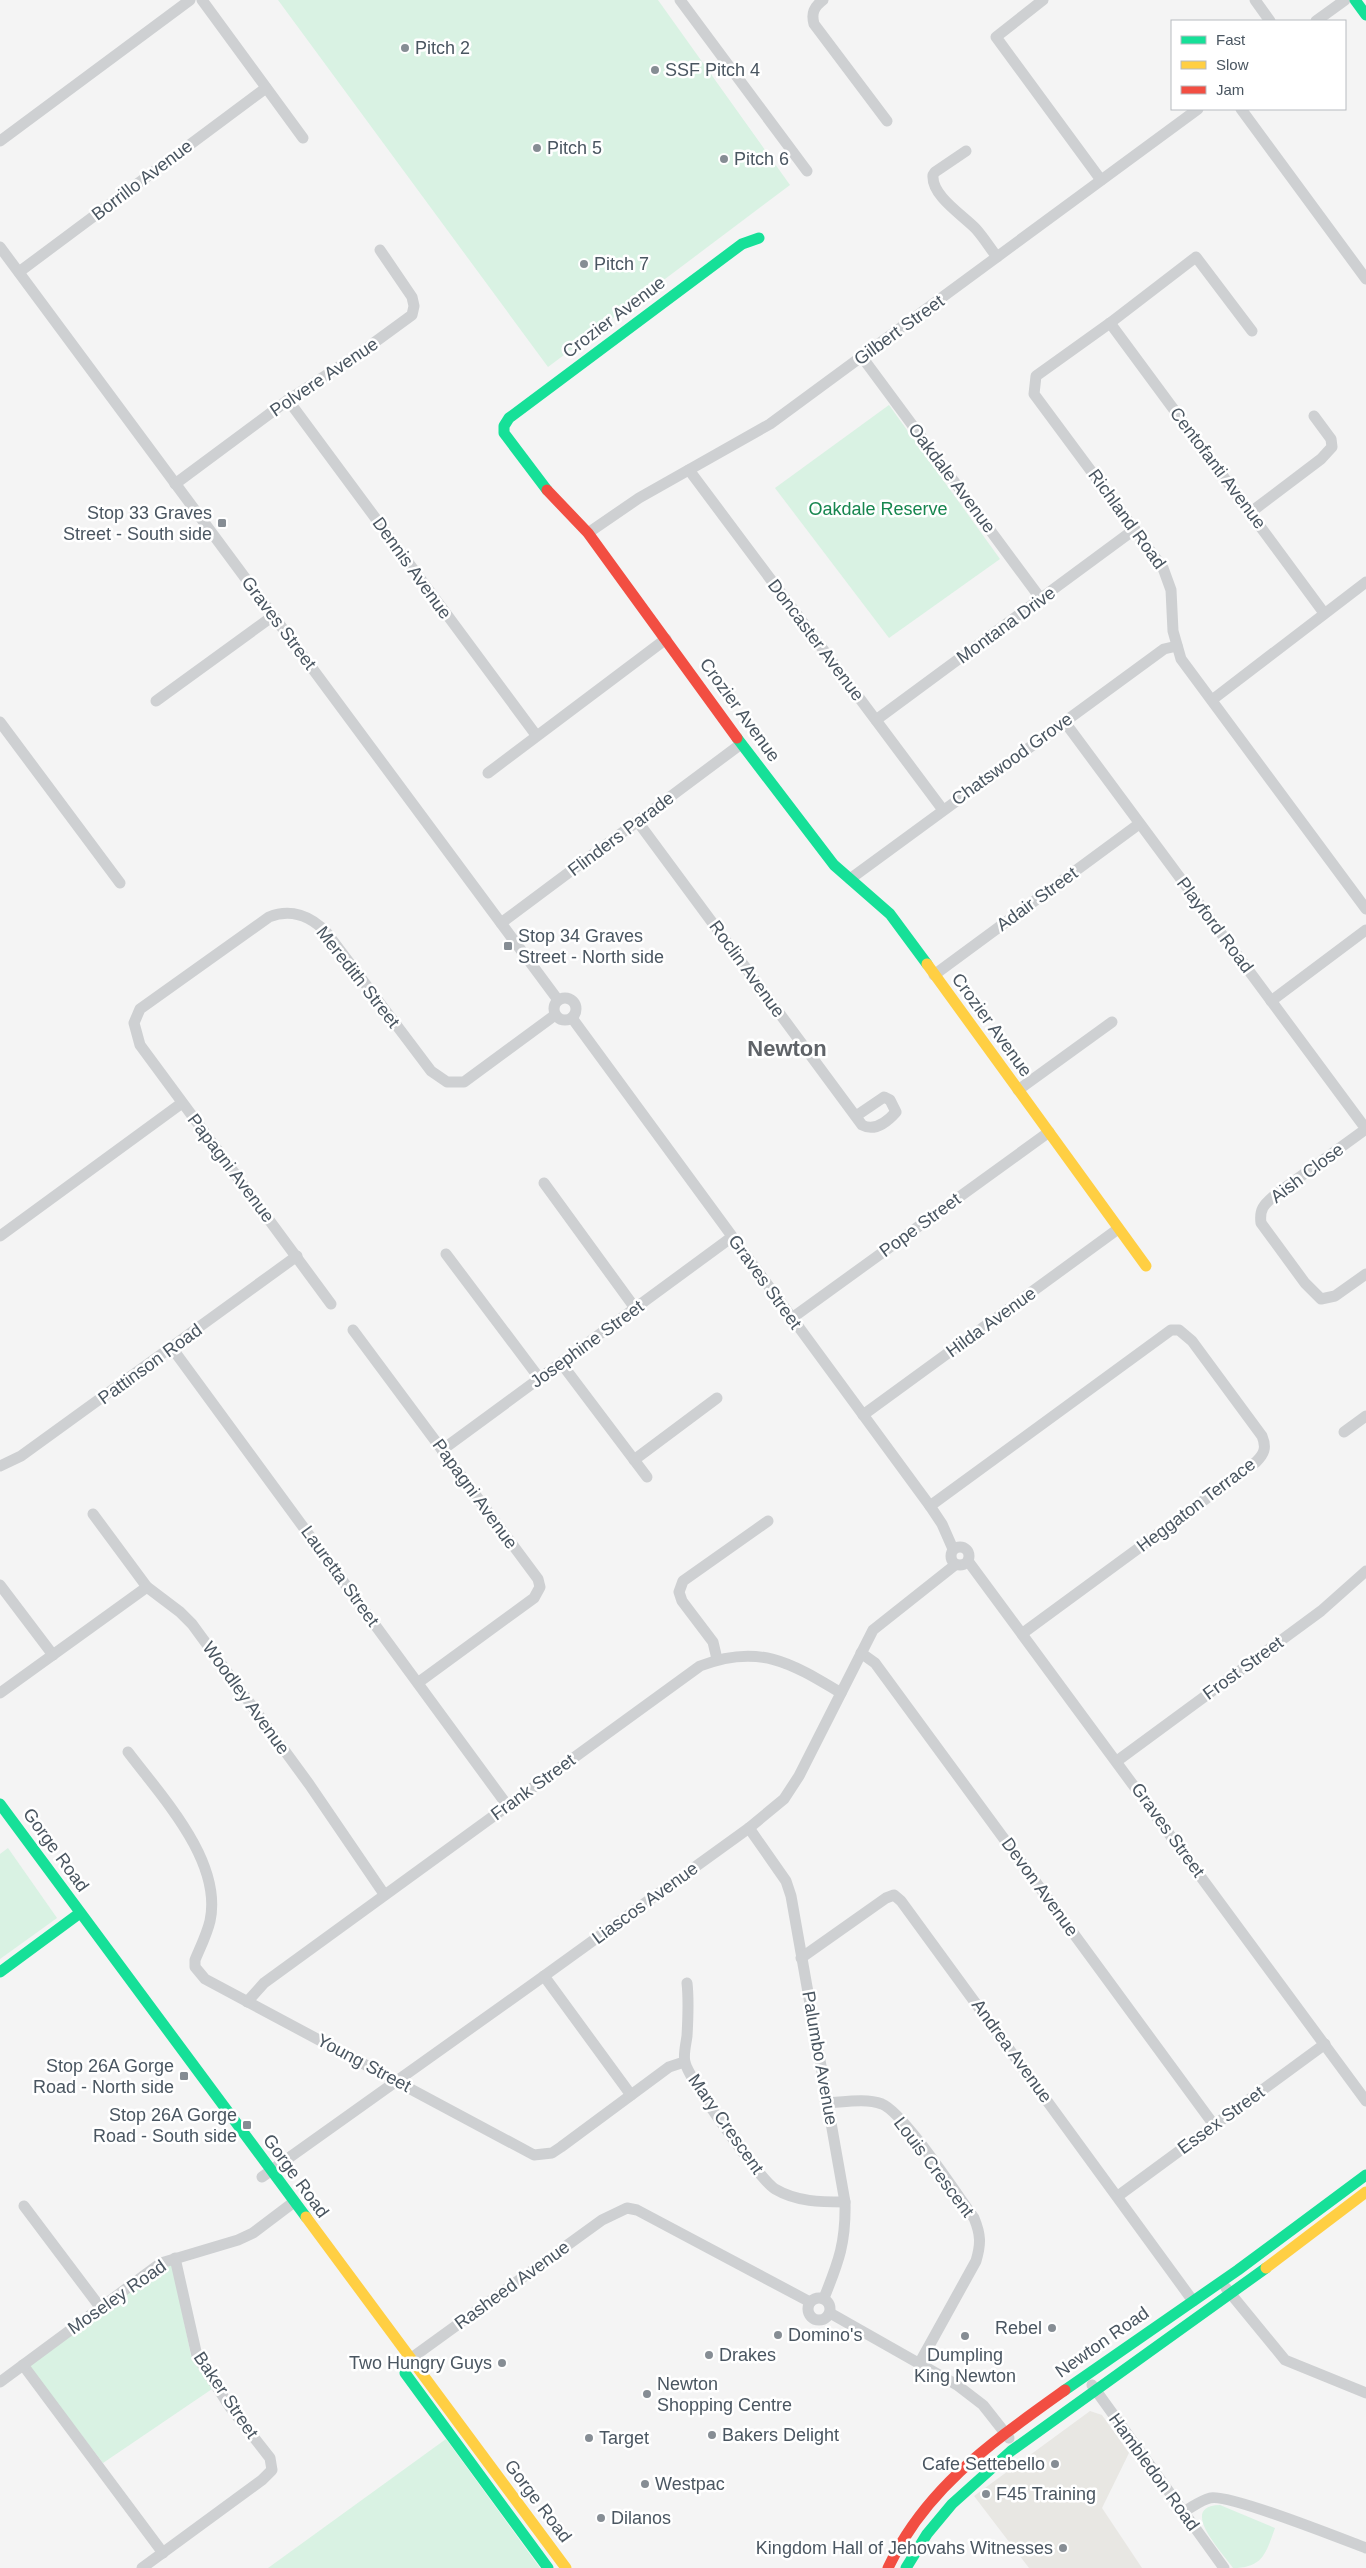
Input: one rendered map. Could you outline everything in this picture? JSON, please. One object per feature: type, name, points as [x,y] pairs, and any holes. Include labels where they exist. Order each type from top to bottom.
[{"type":"main road","points":[[1355,0],[1366,15]]},
{"type":"main road","name":"Crozier Avenue","points":[[759,238],[742,244],[509,418],[504,426],[504,433],[536,478],[588,534],[741,744],[834,865],[890,914],[1146,1266]]},
{"type":"main road","name":"Gorge Road","points":[[0,1804],[77,1916],[267,2174],[410,2359],[566,2568]]},
{"type":"main road","name":"Gorge Road","points":[[0,1822],[77,1916]]},
{"type":"main road","points":[[0,1972],[16,1958],[77,1916]]},
{"type":"main road","name":"Newton Road","points":[[888,2568],[893,2554],[930,2501],[1006,2433],[1084,2375],[1222,2281],[1366,2175]]},
{"type":"main road","name":"Newton Road","points":[[906,2568],[932,2526],[978,2477],[1016,2447],[1230,2294],[1366,2192]]},
{"type":"main road","name":"Gorge Road","points":[[290,2205],[337,2280]]},
{"type":"main road","name":"Gorge Road","points":[[397,2363],[548,2568]]},
{"type":"main road","points":[[526,2538],[545,2539]]},
{"type":"street","points":[[0,141],[190,0]]},
{"type":"street","points":[[202,0],[303,138]]},
{"type":"street","points":[[680,0],[807,171]]},
{"type":"street","points":[[823,0],[814,9],[812,16],[814,24],[887,121]]},
{"type":"street","points":[[1043,0],[996,37],[1101,180]]},
{"type":"street","points":[[1255,0],[1269,20]]},
{"type":"street","points":[[1317,20],[1345,0]]},
{"type":"street","name":"Borrillo Avenue","points":[[18,272],[266,88]]},
{"type":"street","name":"Gilbert Street","points":[[588,534],[640,498],[770,424],[1197,110]]},
{"type":"street","points":[[1242,110],[1366,279]]},
{"type":"street","points":[[966,150],[935,172],[933,175],[934,183],[951,207],[975,228],[997,258]]},
{"type":"street","name":"Graves Street","points":[[0,247],[558,1000]]},
{"type":"street","name":"Polvere Avenue","points":[[175,484],[288,400],[360,353],[412,314],[414,306],[412,297],[380,250]]},
{"type":"street","name":"Richland Road","points":[[1252,332],[1196,257],[1110,323],[1036,376],[1034,394],[1135,529],[1168,577],[1177,646],[1181,659],[1366,909]]},
{"type":"street","name":"Centofanti Avenue","points":[[1110,323],[1324,613]]},
{"type":"street","name":"Oakdale Avenue","points":[[862,357],[1041,599]]},
{"type":"street","name":"Dennis Avenue","points":[[288,400],[536,735]]},
{"type":"street","points":[[1251,512],[1328,453],[1332,447],[1331,439],[1314,416]]},
{"type":"street","name":"Doncaster Avenue","points":[[689,470],[943,810]]},
{"type":"street","name":"Montana Drive","points":[[876,720],[1135,529]]},
{"type":"street","points":[[1212,700],[1366,582]]},
{"type":"street","points":[[156,701],[273,616]]},
{"type":"street","points":[[488,773],[536,735],[666,640]]},
{"type":"street","name":"Chatswood Grove","points":[[850,879],[1164,649],[1177,646]]},
{"type":"street","name":"Playford Road","points":[[1064,721],[1366,1130]]},
{"type":"street","points":[[0,722],[120,883]]},
{"type":"street","name":"Flinders Parade","points":[[501,923],[741,744]]},
{"type":"street","name":"Roclin Avenue","points":[[638,822],[856,1116]]},
{"type":"street","name":"Adair Street","points":[[934,975],[1139,824]]},
{"type":"street","name":"Meredith Street","points":[[134,1031],[134,1023],[140,1009],[269,918],[278,913],[291,912],[311,919],[327,933],[431,1070],[447,1082],[464,1082],[555,1015]]},
{"type":"street","points":[[1271,1000],[1366,930]]},
{"type":"street","points":[[566,997],[573,1001],[576,1012],[572,1018],[565,1020],[555,1015],[553,1008],[558,1000],[566,997]]},
{"type":"street","name":"Graves Street","points":[[572,1018],[930,1506],[942,1524],[953,1549]]},
{"type":"street","points":[[1018,1090],[1112,1022]]},
{"type":"street","name":"Papagni Avenue","points":[[134,1031],[140,1045],[331,1304]]},
{"type":"street","points":[[0,1236],[182,1102]]},
{"type":"street","name":"Aish Close","points":[[1366,1130],[1276,1195],[1262,1206],[1260,1213],[1261,1223],[1305,1283],[1321,1299],[1335,1296],[1366,1274]]},
{"type":"street","name":"Pope Street","points":[[792,1318],[1049,1132]]},
{"type":"street","points":[[544,1183],[635,1308]]},
{"type":"street","name":"Hilda Avenue","points":[[863,1415],[1118,1228]]},
{"type":"street","name":"Josephine Street","points":[[442,1450],[732,1237]]},
{"type":"street","points":[[446,1254],[540,1379]]},
{"type":"street","name":"Pattinson Road","points":[[0,1466],[21,1456],[297,1256]]},
{"type":"street","name":"Papagni Avenue","points":[[353,1330],[538,1579],[540,1587],[534,1598],[419,1682]]},
{"type":"street","name":"Heggaton Terrace","points":[[930,1506],[1171,1330],[1179,1330],[1192,1342],[1262,1436],[1266,1445],[1264,1452],[1256,1462],[1023,1633]]},
{"type":"street","name":"Lauretta Street","points":[[172,1348],[419,1682],[507,1805]]},
{"type":"street","points":[[561,1363],[647,1477]]},
{"type":"street","points":[[634,1460],[716,1398]]},
{"type":"street","points":[[1344,1432],[1366,1416]]},
{"type":"street","name":"Woodley Avenue","points":[[93,1514],[148,1587],[192,1624],[309,1784],[384,1894]]},
{"type":"street","points":[[717,1659],[713,1642],[682,1601],[679,1592],[683,1581],[768,1521]]},
{"type":"street","points":[[958,1546],[965,1548],[969,1554],[968,1561],[961,1566],[955,1565],[950,1558],[953,1549],[958,1546]]},
{"type":"street","name":"Graves Street","points":[[968,1561],[1023,1633],[1366,2101]]},
{"type":"street","name":"Liascos Avenue","points":[[267,2174],[749,1828],[784,1799],[793,1788],[873,1630],[879,1623],[955,1565]]},
{"type":"street","name":"Frost Street","points":[[1117,1761],[1321,1611],[1366,1571]]},
{"type":"street","points":[[0,1584],[53,1655]]},
{"type":"street","points":[[0,1693],[148,1587]]},
{"type":"street","name":"Devon Avenue","points":[[861,1653],[875,1663],[1214,2125]]},
{"type":"street","name":"Frank Street","points":[[247,2002],[264,1982],[700,1666],[717,1659],[751,1655],[779,1660],[793,1665],[841,1693]]},
{"type":"street","name":"Young Street","points":[[128,1752],[186,1831],[204,1869],[211,1900],[210,1919],[195,1960],[195,1967],[205,1979],[396,2080],[527,2153],[543,2155],[561,2147],[631,2095]]},
{"type":"street","name":"Palumbo Avenue","points":[[749,1828],[786,1881],[791,1896],[845,2202],[844,2241],[838,2264],[824,2298]]},
{"type":"street","name":"Andrea Avenue","points":[[801,1958],[886,1898],[894,1895],[901,1900],[1193,2301]]},
{"type":"street","points":[[544,1976],[631,2095],[669,2067],[684,2062]]},
{"type":"street","name":"Mary Crescent","points":[[687,1982],[690,2004],[684,2062],[693,2082],[756,2170],[773,2188],[805,2201],[845,2202]]},
{"type":"street","name":"Essex Street","points":[[1118,2196],[1325,2044]]},
{"type":"street","name":"Louis Crescent","points":[[828,2104],[872,2102],[883,2104],[900,2118],[974,2218],[980,2234],[980,2247],[976,2261],[920,2364]]},
{"type":"street","name":"Moseley Road","points":[[0,2382],[145,2274],[174,2258],[253,2234],[290,2205]]},
{"type":"street","points":[[24,2206],[100,2307]]},
{"type":"street","name":"Rasheed Avenue","points":[[397,2363],[410,2359],[602,2220],[627,2208],[637,2210],[810,2302]]},
{"type":"street","name":"Baker Street","points":[[163,2553],[262,2480],[272,2470],[270,2458],[230,2407],[197,2356],[174,2258]]},
{"type":"street","points":[[1222,2281],[1230,2294],[1285,2360],[1366,2393]]},
{"type":"street","points":[[818,2297],[824,2298],[829,2302],[830,2313],[822,2320],[813,2318],[808,2311],[810,2302],[818,2297]]},
{"type":"street","points":[[830,2313],[972,2396],[1006,2433],[1016,2447]]},
{"type":"street","points":[[23,2365],[163,2553],[142,2568]]},
{"type":"street","name":"Hambledon Road","points":[[1084,2375],[1224,2568]]},
{"type":"street","points":[[1183,2512],[1210,2498],[1220,2498],[1274,2514],[1366,2548]]},
{"type":"shaded area","points":[[1090,2411],[1102,2415],[1129,2453],[1102,2508],[1142,2568],[1029,2568],[974,2496]]},
{"type":"green space","points":[[278,0],[658,0],[790,185],[548,367]]},
{"type":"green space","name":"Oakdale Reserve","points":[[889,405],[1000,559],[889,638],[775,488]]},
{"type":"green space","points":[[8,1848],[57,1918],[0,1959],[0,1854]]},
{"type":"green space","points":[[172,2264],[191,2355],[212,2389],[103,2463],[29,2366],[143,2280]]},
{"type":"green space","points":[[446,2439],[540,2568],[268,2568]]},
{"type":"green space","points":[[1220,2505],[1275,2528],[1266,2552],[1257,2562],[1233,2568],[1213,2542],[1203,2521],[1202,2513],[1208,2507]]},
{"type":"traffic: fast","points":[[1355,0],[1366,15]]},
{"type":"traffic: fast","points":[[547,490],[504,433],[504,426],[509,418],[742,244],[759,238]]},
{"type":"traffic: fast","points":[[737,738],[834,865],[890,914],[927,964]]},
{"type":"traffic: fast","points":[[0,1804],[306,2217]]},
{"type":"traffic: fast","points":[[0,1972],[80,1913]]},
{"type":"traffic: fast","points":[[1065,2390],[1238,2270],[1366,2175]]},
{"type":"traffic: fast","points":[[906,2568],[927,2534],[952,2504],[1011,2451],[1266,2268]]},
{"type":"traffic: fast","points":[[405,2373],[548,2568]]},
{"type":"traffic: slow","points":[[927,964],[1146,1266]]},
{"type":"traffic: slow","points":[[1266,2268],[1366,2192]]},
{"type":"traffic: slow","points":[[306,2217],[566,2568]]},
{"type":"traffic: jam","points":[[547,490],[588,533],[737,738]]},
{"type":"traffic: jam","points":[[888,2568],[904,2539],[922,2513],[942,2490],[988,2447],[1065,2390]]},
{"type":"place","name":"Pitch 2","points":[[405,48]]},
{"type":"place","name":"SSF Pitch 4","points":[[655,70]]},
{"type":"place","name":"Pitch 5","points":[[537,148]]},
{"type":"place","name":"Pitch 6","points":[[724,159]]},
{"type":"place","name":"Pitch 7","points":[[584,264]]},
{"type":"place","name":"Stop 33 Graves Street - South side","points":[[222,523]]},
{"type":"place","name":"Stop 34 Graves Street - North side","points":[[508,946]]},
{"type":"place","name":"Stop 26A Gorge Road - North side","points":[[184,2076]]},
{"type":"place","name":"Stop 26A Gorge Road - South side","points":[[247,2125]]},
{"type":"place","name":"Rebel","points":[[1052,2328]]},
{"type":"place","name":"Domino's","points":[[778,2335]]},
{"type":"place","name":"Dumpling King Newton","points":[[965,2336]]},
{"type":"place","name":"Drakes","points":[[709,2355]]},
{"type":"place","name":"Two Hungry Guys","points":[[502,2363]]},
{"type":"place","name":"Newton Shopping Centre","points":[[647,2394]]},
{"type":"place","name":"Bakers Delight","points":[[712,2435]]},
{"type":"place","name":"Target","points":[[589,2438]]},
{"type":"place","name":"Cafe Settebello","points":[[1055,2464]]},
{"type":"place","name":"Westpac","points":[[645,2484]]},
{"type":"place","name":"F45 Training","points":[[986,2494]]},
{"type":"place","name":"Dilanos","points":[[601,2518]]},
{"type":"place","name":"Kingdom Hall of Jehovahs Witnesses","points":[[1063,2548]]},
{"type":"district","name":"Newton","points":[[787,1048]]}]
